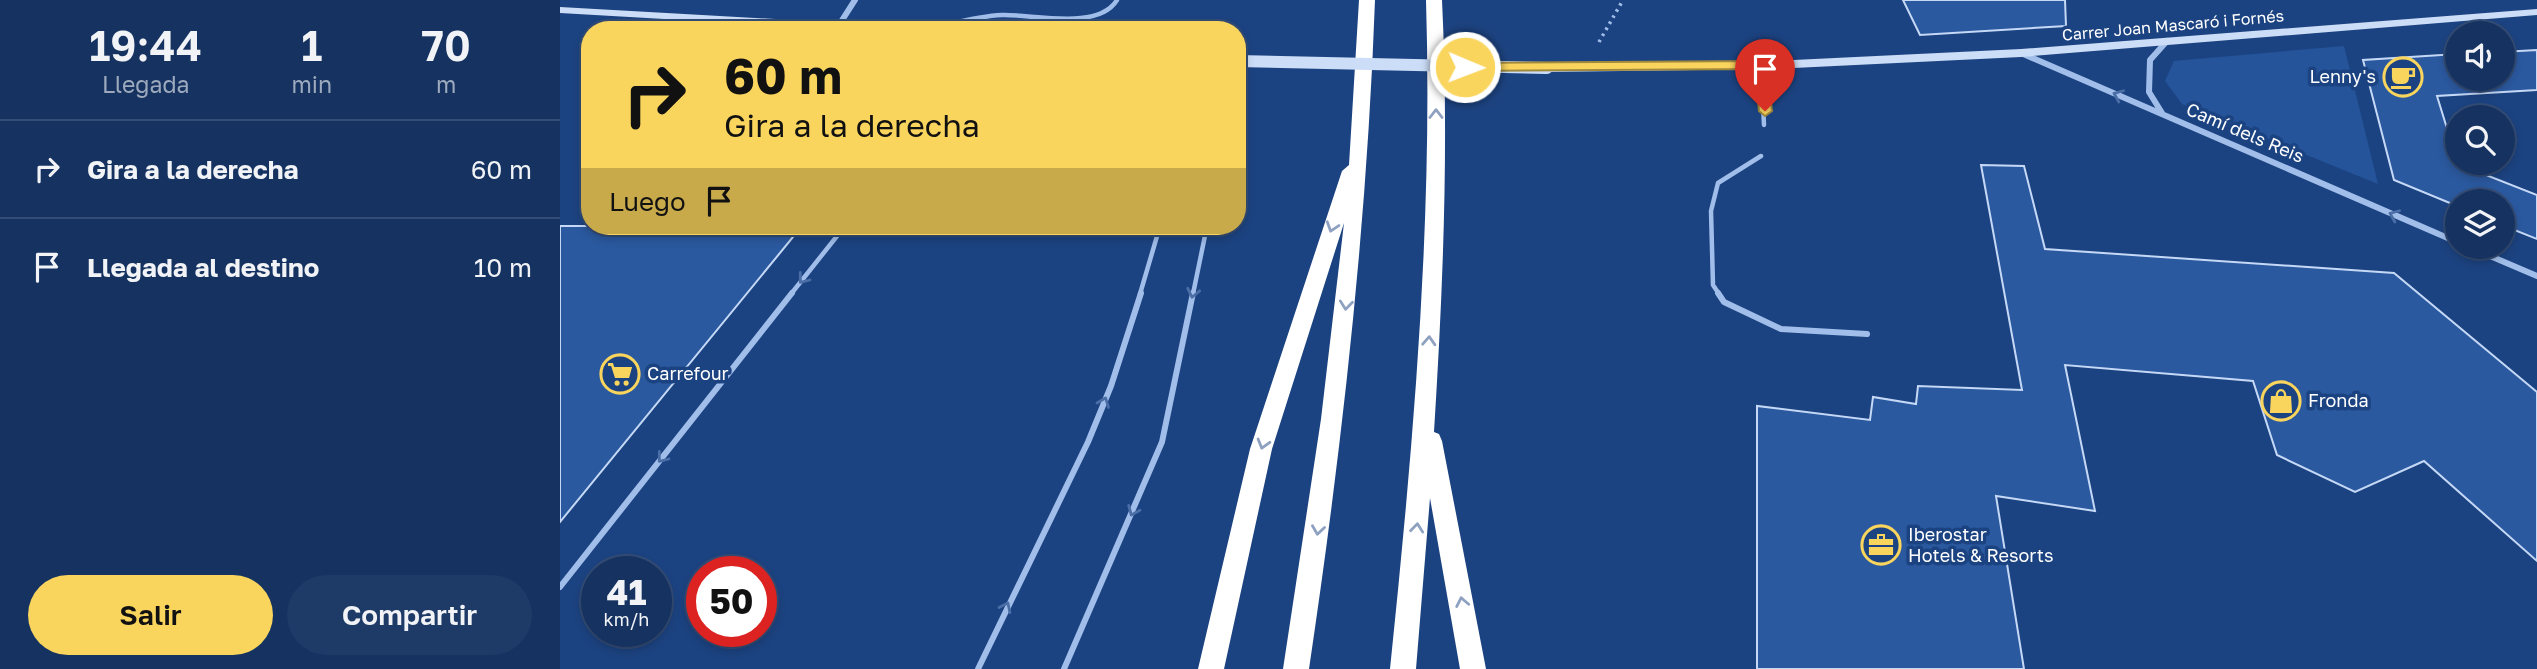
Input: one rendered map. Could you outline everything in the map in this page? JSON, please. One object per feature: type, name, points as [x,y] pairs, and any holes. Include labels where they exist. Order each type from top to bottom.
[{"type":"highway","points":[[1296,669],[1339,370],[1361,139],[1367,0]]},
{"type":"highway","points":[[1403,669],[1426,410],[1435,181],[1434,0]]},
{"type":"highway","points":[[1211,669],[1261,449],[1361,139]]},
{"type":"highway","points":[[1426,410],[1473,669]]},
{"type":"street","points":[[842,21],[855,0]]},
{"type":"street","points":[[560,10],[786,21]]},
{"type":"street","name":"Carrer Joan Mascaró i Fornés","points":[[1246,61],[1548,68],[1761,65],[2021,53],[2537,12]]},
{"type":"street","points":[[2162,114],[2149,92],[2150,60],[2166,41]]},
{"type":"street","name":"Camí dels Reis","points":[[2021,53],[2445,237]]},
{"type":"street","points":[[2497,259],[2537,276]]},
{"type":"lane","points":[[968,21],[1000,15],[1082,19],[1112,8],[1117,0]]},
{"type":"lane","points":[[746,18],[752,21]]},
{"type":"lane","points":[[1761,65],[1764,125]]},
{"type":"lane","points":[[1761,156],[1718,183],[1711,211],[1713,285],[1724,302],[1781,329],[1867,334]]},
{"type":"lane","points":[[560,587],[838,235]]},
{"type":"lane","points":[[978,669],[1006,606],[1062,499],[1102,408],[1132,328],[1158,235]]},
{"type":"lane","points":[[1064,669],[1162,442],[1205,235]]},
{"type":"path","points":[[1585,67],[1623,0]]},
{"type":"shaded area","points":[[2344,46],[2378,184],[2182,104],[2165,81],[2174,61]]},
{"type":"building","points":[[1903,0],[2065,0],[2066,26],[1920,35]]},
{"type":"building","points":[[2537,50],[2537,90],[2437,96],[2445,122],[2445,175],[2486,175],[2537,195],[2537,239],[2515,230],[2515,189],[2445,189],[2445,201],[2394,180],[2363,60],[2445,55],[2445,91],[2515,91],[2515,51]]},
{"type":"building","points":[[1981,165],[2024,166],[2045,249],[2394,273],[2537,392],[2537,561],[2424,461],[2355,492],[2277,455],[2253,381],[2065,365],[2095,511],[1996,496],[2024,669],[1757,669],[1757,406],[1870,420],[1873,397],[1916,404],[1918,386],[2022,390]]},
{"type":"building","name":"Carrefour","points":[[560,226],[581,226],[581,235],[795,235],[560,522]]},
{"type":"place","name":"Lenny's","points":[[2403,77]]},
{"type":"place","name":"Carrefour","points":[[620,374]]},
{"type":"place","name":"Fronda","points":[[2281,401]]},
{"type":"place","name":"Iberostar Hotels & Resorts","points":[[1881,545]]},
{"type":"route","points":[[1465,67],[1761,65],[1765,111]]}]
